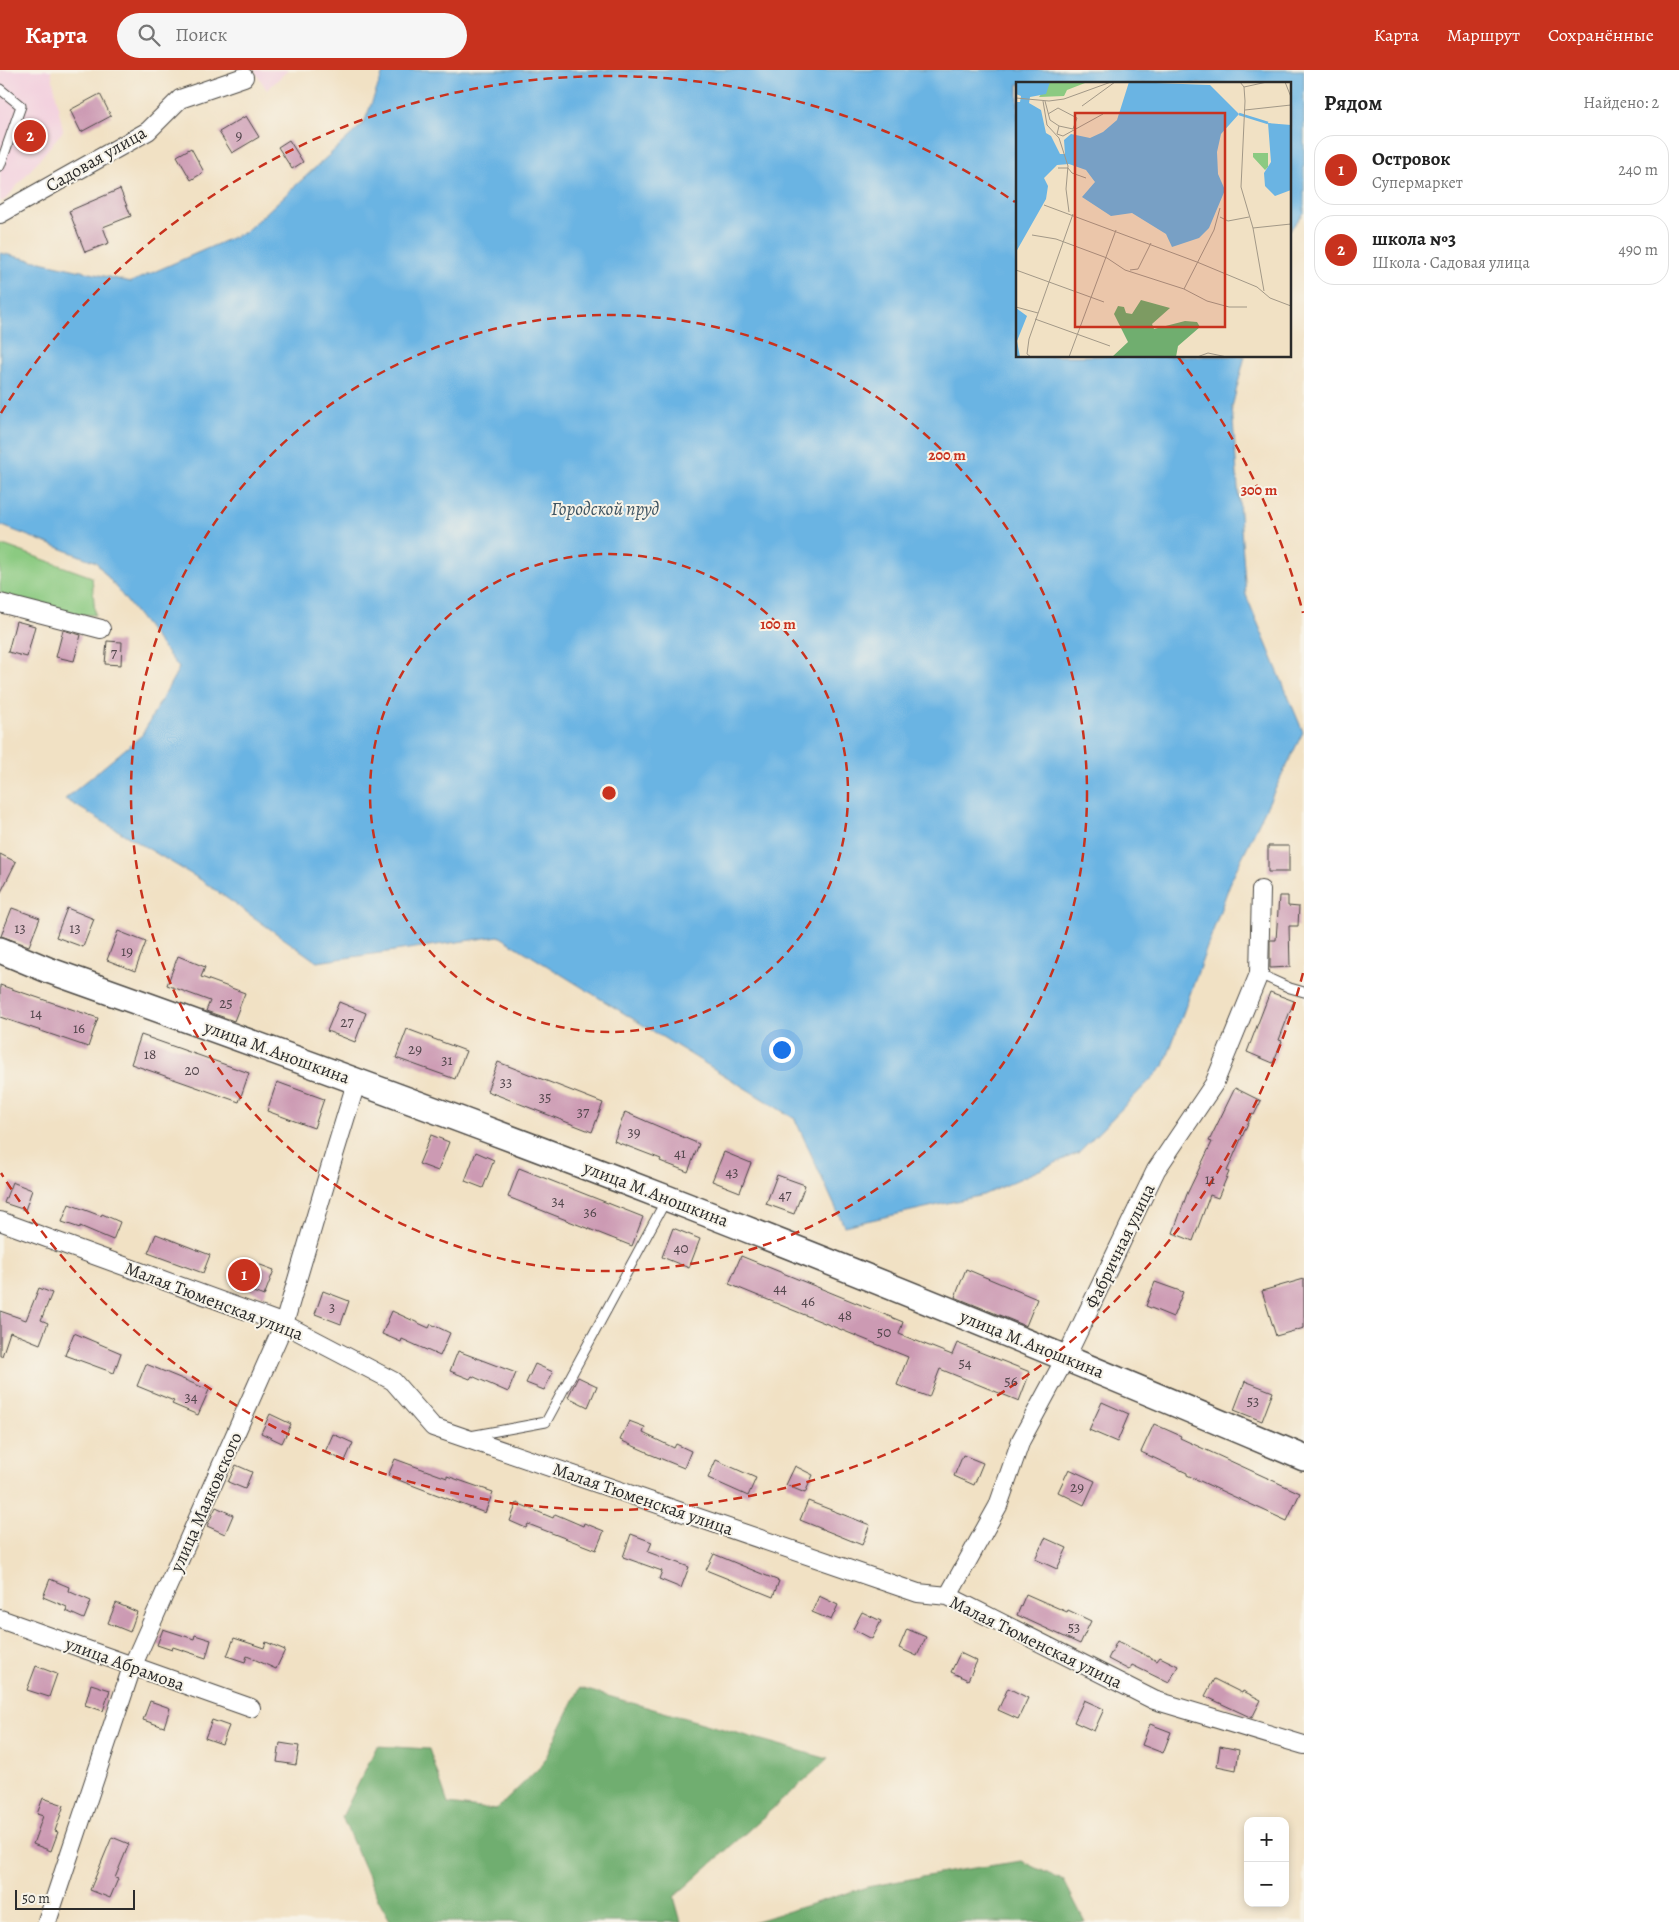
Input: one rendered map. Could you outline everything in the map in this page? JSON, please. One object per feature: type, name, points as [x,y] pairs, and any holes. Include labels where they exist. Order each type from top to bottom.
[{"type":"street","name":"Садовая улица","points":[[0,214],[148,130],[180,99],[244,77]]},
{"type":"street","points":[[0,603],[101,629]]},
{"type":"street","name":"Фабричная улица","points":[[948,1596],[998,1506],[1021,1440],[1066,1357],[1156,1170],[1214,1084],[1259,974],[1261,890]]},
{"type":"street","name":"улица М.Аношкина","points":[[0,950],[48,970],[358,1080],[667,1198],[1066,1357],[1304,1458]]},
{"type":"street","name":"улица Маяковского","points":[[47,1922],[132,1667],[284,1324],[326,1178],[358,1080]]},
{"type":"street","name":"Малая Тюменская улица","points":[[0,1221],[284,1324],[393,1382],[433,1428],[918,1593],[948,1596],[1154,1700],[1304,1745]]},
{"type":"street","name":"улица Абрамова","points":[[0,1619],[251,1708]]},
{"type":"lane","points":[[0,89],[21,106],[0,166]]},
{"type":"lane","points":[[1259,974],[1304,992]]},
{"type":"lane","points":[[461,1437],[546,1422],[667,1198]]},
{"type":"shaded area","points":[[0,70],[51,70],[63,131],[6,199],[0,202]]},
{"type":"shaded area","points":[[254,70],[288,70],[267,90]]},
{"type":"green space","points":[[0,546],[6,546],[92,577],[95,615],[71,614],[46,609],[0,593]]},
{"type":"green space","points":[[580,1688],[828,1759],[674,1897],[681,1922],[391,1922],[377,1897],[342,1817],[377,1746],[429,1749],[448,1804],[496,1810],[542,1765]]},
{"type":"green space","points":[[1022,1861],[1064,1881],[1085,1922],[753,1922],[867,1887]]},
{"type":"water","name":"Городской пруд","points":[[384,70],[1304,70],[1304,213],[1292,228],[1292,82],[1016,82],[1016,358],[1244,358],[1232,407],[1246,595],[1303,732],[1232,878],[1164,1066],[1078,1153],[983,1195],[844,1226],[795,1119],[499,936],[317,962],[201,880],[65,799],[142,735],[179,668],[96,562],[0,525],[0,253],[131,282],[245,232],[364,123]]},
{"type":"building","points":[[100,94],[111,116],[81,132],[70,110]]},
{"type":"building","points":[[246,116],[259,137],[232,153],[219,132]]},
{"type":"building","points":[[289,140],[303,162],[292,169],[278,147]]},
{"type":"building","points":[[191,148],[204,172],[191,180],[177,156]]},
{"type":"building","points":[[120,189],[131,216],[103,227],[109,243],[85,252],[69,211]]},
{"type":"building","points":[[16,621],[35,626],[27,657],[8,652]]},
{"type":"building","points":[[63,630],[81,635],[74,661],[56,657]]},
{"type":"building","points":[[107,641],[122,642],[121,665],[105,664]]},
{"type":"building","points":[[1268,846],[1289,846],[1289,872],[1268,872]]},
{"type":"building","points":[[0,854],[16,862],[0,894]]},
{"type":"building","points":[[1279,896],[1288,896],[1288,906],[1299,907],[1298,926],[1289,926],[1290,967],[1270,968],[1270,940],[1276,940]]},
{"type":"building","points":[[12,908],[40,918],[29,946],[1,936]]},
{"type":"building","points":[[67,908],[94,919],[83,947],[56,937]]},
{"type":"building","points":[[118,931],[146,942],[135,971],[107,960]]},
{"type":"building","points":[[178,956],[205,967],[201,977],[245,993],[234,1021],[206,1011],[210,1001],[167,985]]},
{"type":"building","points":[[0,985],[98,1018],[88,1047],[0,1017]]},
{"type":"building","points":[[1270,992],[1294,1001],[1279,1040],[1282,1041],[1273,1063],[1247,1052]]},
{"type":"building","points":[[339,1002],[366,1013],[355,1042],[327,1031]]},
{"type":"building","points":[[407,1029],[466,1051],[455,1079],[396,1058]]},
{"type":"building","points":[[141,1035],[249,1073],[239,1102],[131,1064]]},
{"type":"building","points":[[498,1062],[603,1103],[592,1132],[487,1091]]},
{"type":"building","points":[[277,1082],[324,1099],[314,1128],[267,1111]]},
{"type":"building","points":[[1235,1088],[1261,1101],[1254,1115],[1252,1114],[1227,1171],[1229,1172],[1218,1198],[1210,1195],[1193,1241],[1173,1233],[1187,1194],[1212,1142],[1209,1141]]},
{"type":"building","points":[[625,1112],[699,1144],[688,1172],[660,1161],[661,1159],[614,1141]]},
{"type":"building","points":[[431,1135],[449,1142],[438,1171],[419,1164]]},
{"type":"building","points":[[476,1152],[494,1160],[483,1188],[465,1181]]},
{"type":"building","points":[[724,1152],[751,1163],[740,1192],[712,1181]]},
{"type":"building","points":[[519,1168],[643,1217],[632,1246],[508,1197]]},
{"type":"building","points":[[777,1175],[805,1185],[794,1214],[766,1204]]},
{"type":"building","points":[[12,1182],[32,1190],[25,1210],[4,1203]]},
{"type":"building","points":[[69,1204],[101,1216],[102,1214],[120,1222],[113,1240],[80,1226],[80,1228],[62,1222]]},
{"type":"building","points":[[673,1228],[700,1239],[689,1268],[662,1257]]},
{"type":"building","points":[[156,1234],[210,1255],[203,1273],[148,1253]]},
{"type":"building","points":[[741,1256],[903,1322],[899,1334],[952,1355],[957,1343],[1030,1372],[1019,1401],[940,1369],[929,1397],[897,1385],[908,1357],[729,1284]]},
{"type":"building","points":[[247,1260],[274,1270],[264,1296],[237,1286]]},
{"type":"building","points":[[966,1269],[1037,1299],[1026,1326],[955,1297]]},
{"type":"building","points":[[1304,1279],[1304,1328],[1276,1336],[1262,1291]]},
{"type":"building","points":[[1155,1282],[1183,1292],[1173,1317],[1146,1306]]},
{"type":"building","points":[[39,1288],[52,1293],[41,1320],[48,1323],[40,1344],[10,1332],[2,1356],[0,1356],[0,1311],[26,1320]]},
{"type":"building","points":[[323,1291],[349,1301],[341,1324],[315,1314]]},
{"type":"building","points":[[392,1311],[429,1328],[431,1324],[450,1333],[440,1356],[402,1339],[401,1342],[382,1334]]},
{"type":"building","points":[[74,1333],[121,1353],[114,1373],[65,1355]]},
{"type":"building","points":[[458,1351],[516,1373],[508,1392],[472,1376],[470,1379],[450,1371]]},
{"type":"building","points":[[146,1364],[209,1390],[198,1415],[172,1404],[174,1401],[137,1386]]},
{"type":"building","points":[[535,1364],[553,1372],[544,1390],[526,1383]]},
{"type":"building","points":[[578,1377],[597,1386],[588,1407],[568,1397]]},
{"type":"building","points":[[1245,1381],[1273,1392],[1262,1421],[1234,1410]]},
{"type":"building","points":[[1102,1402],[1129,1414],[1117,1442],[1089,1430]]},
{"type":"building","points":[[270,1414],[291,1424],[282,1443],[261,1433]]},
{"type":"building","points":[[629,1421],[645,1427],[643,1433],[674,1448],[676,1444],[691,1451],[684,1468],[620,1440]]},
{"type":"building","points":[[1154,1424],[1181,1436],[1180,1438],[1300,1493],[1287,1521],[1141,1452]]},
{"type":"building","points":[[333,1434],[353,1443],[345,1461],[325,1452]]},
{"type":"building","points":[[963,1455],[983,1463],[974,1485],[954,1476]]},
{"type":"building","points":[[395,1459],[493,1492],[485,1513],[388,1476]]},
{"type":"building","points":[[716,1460],[756,1478],[748,1496],[708,1478]]},
{"type":"building","points":[[236,1465],[252,1472],[245,1489],[228,1482]]},
{"type":"building","points":[[795,1466],[813,1475],[805,1493],[786,1485]]},
{"type":"building","points":[[1069,1469],[1095,1481],[1084,1505],[1058,1492]]},
{"type":"building","points":[[808,1501],[870,1525],[862,1545],[800,1520]]},
{"type":"building","points":[[517,1503],[553,1518],[555,1514],[583,1526],[584,1523],[604,1531],[596,1550],[528,1524],[526,1528],[510,1521]]},
{"type":"building","points":[[216,1507],[233,1515],[225,1534],[207,1526]]},
{"type":"building","points":[[631,1534],[652,1542],[648,1552],[689,1567],[681,1588],[659,1579],[662,1571],[623,1557]]},
{"type":"building","points":[[1045,1538],[1067,1548],[1057,1569],[1035,1559]]},
{"type":"building","points":[[714,1554],[779,1581],[773,1597],[706,1570]]},
{"type":"building","points":[[50,1579],[69,1587],[68,1591],[91,1601],[84,1619],[66,1611],[67,1607],[43,1597]]},
{"type":"building","points":[[1026,1594],[1091,1621],[1080,1644],[1017,1615]]},
{"type":"building","points":[[819,1596],[838,1605],[831,1620],[812,1612]]},
{"type":"building","points":[[116,1603],[137,1612],[130,1632],[108,1623]]},
{"type":"building","points":[[862,1612],[881,1621],[872,1639],[853,1629]]},
{"type":"building","points":[[163,1629],[194,1639],[195,1635],[211,1640],[206,1658],[173,1647],[172,1650],[157,1645]]},
{"type":"building","points":[[907,1629],[926,1637],[917,1656],[899,1648]]},
{"type":"building","points":[[234,1638],[264,1648],[266,1642],[285,1650],[276,1669],[247,1656],[245,1662],[227,1656]]},
{"type":"building","points":[[1117,1641],[1157,1661],[1160,1657],[1178,1666],[1169,1683],[1132,1665],[1129,1670],[1108,1659]]},
{"type":"building","points":[[960,1653],[977,1661],[968,1680],[951,1672]]},
{"type":"building","points":[[36,1666],[57,1674],[49,1697],[27,1690]]},
{"type":"building","points":[[1214,1679],[1261,1700],[1252,1718],[1205,1696]]},
{"type":"building","points":[[91,1684],[110,1690],[103,1711],[85,1705]]},
{"type":"building","points":[[1008,1688],[1028,1698],[1018,1719],[998,1710]]},
{"type":"building","points":[[1084,1700],[1104,1709],[1094,1731],[1074,1722]]},
{"type":"building","points":[[150,1701],[170,1708],[164,1727],[143,1720]]},
{"type":"building","points":[[212,1720],[229,1726],[222,1744],[205,1738]]},
{"type":"building","points":[[1150,1724],[1171,1732],[1163,1753],[1142,1745]]},
{"type":"building","points":[[280,1743],[299,1746],[296,1765],[277,1762]]},
{"type":"building","points":[[1220,1746],[1239,1750],[1236,1770],[1217,1766]]},
{"type":"building","points":[[43,1798],[64,1805],[55,1831],[58,1832],[51,1851],[33,1844],[43,1816],[37,1814]]},
{"type":"building","points":[[112,1837],[129,1844],[115,1878],[118,1879],[110,1898],[90,1890]]},
{"type":"place","name":"школа №3","points":[[30,136]]},
{"type":"place","name":"Островок","points":[[244,1275]]}]
